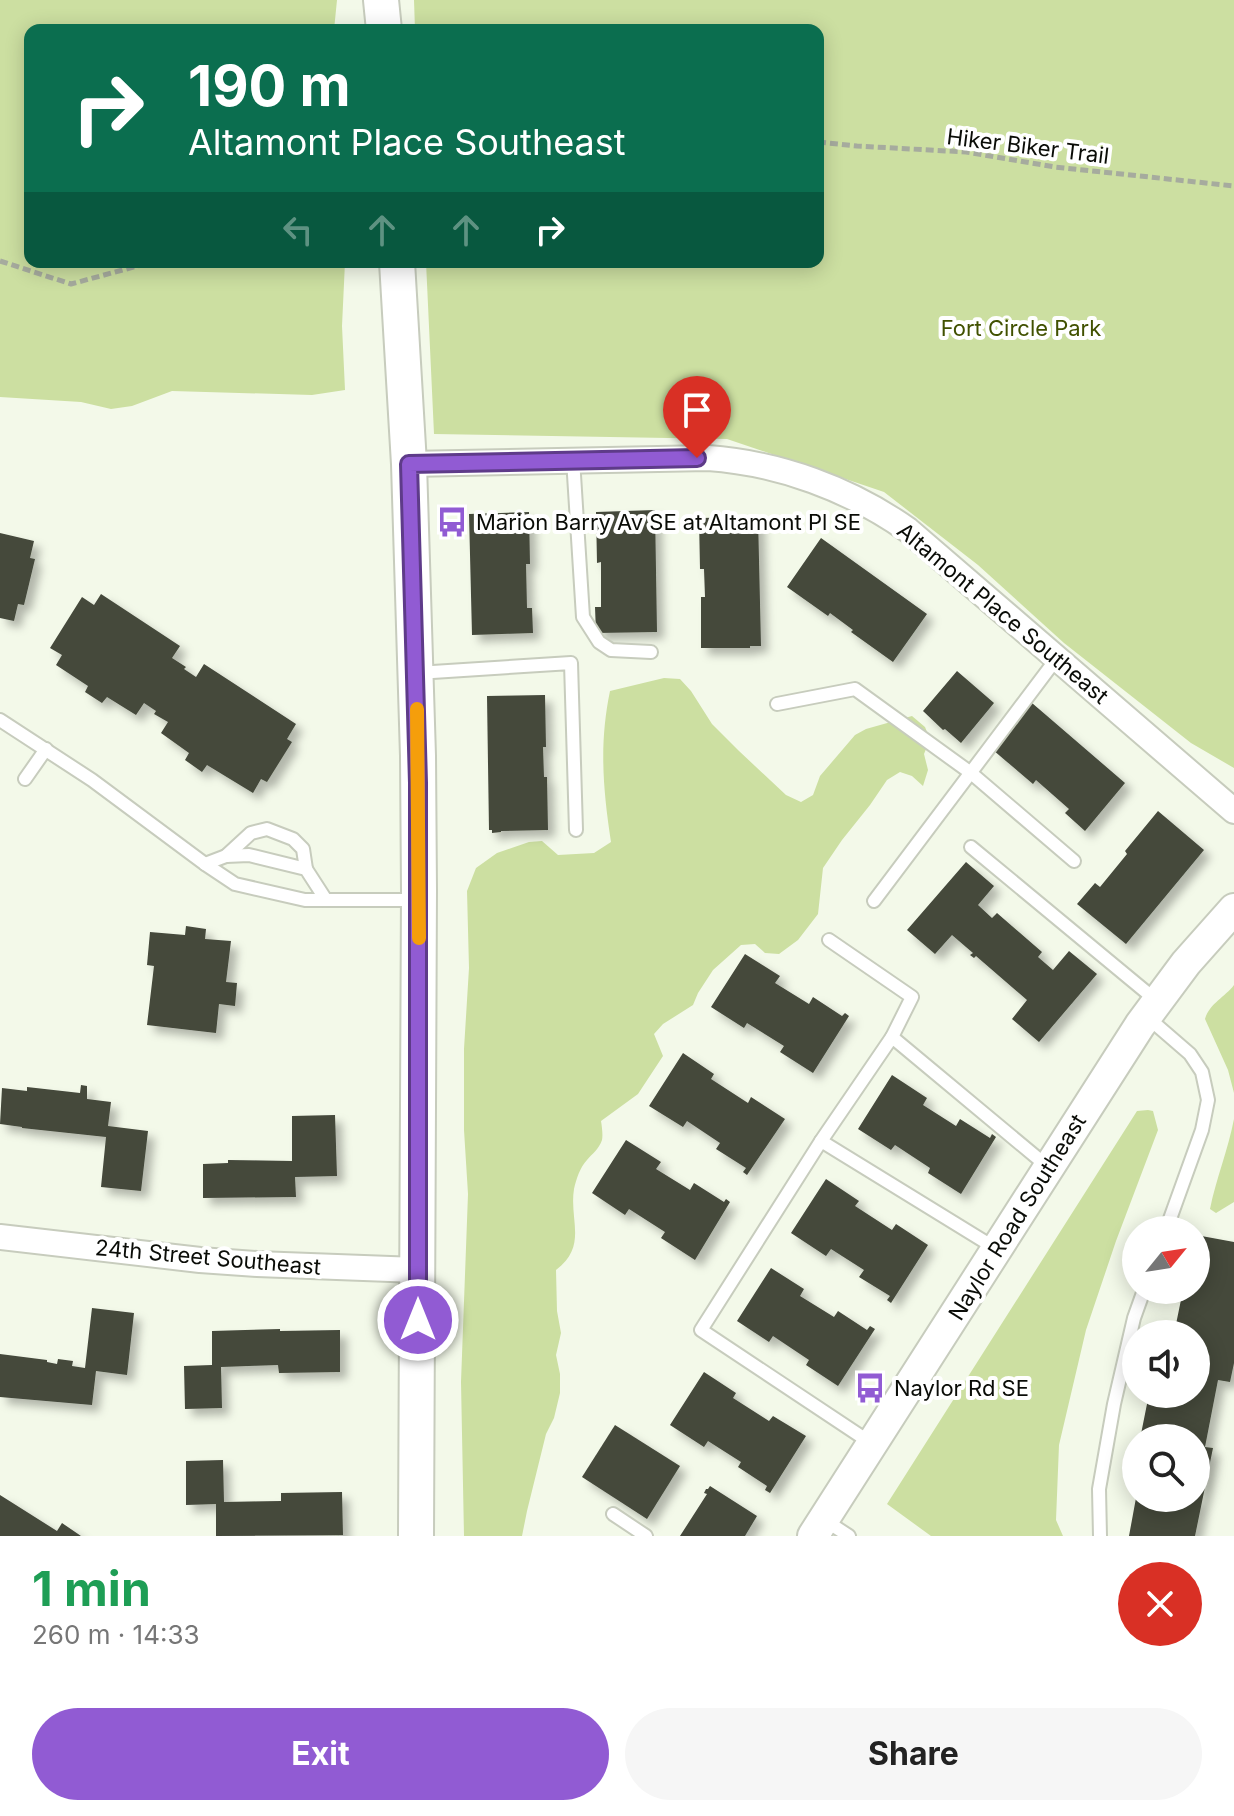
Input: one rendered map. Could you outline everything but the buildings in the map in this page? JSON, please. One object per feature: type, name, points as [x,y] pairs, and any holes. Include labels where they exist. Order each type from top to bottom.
[{"type":"main road","points":[[381,0],[383,24]]},
{"type":"main road","points":[[397,268],[409,464],[419,900],[416,1536]]},
{"type":"street","name":"Altamont Place Southeast","points":[[409,464],[573,459],[732,460],[777,469],[842,493],[881,512],[908,530],[1234,811]]},
{"type":"street","name":"Naylor Road Southeast","points":[[818,1527],[1152,1009],[1186,963],[1234,909]]},
{"type":"street","name":"24th Street Southeast","points":[[0,1237],[257,1264],[417,1270]]},
{"type":"lane","points":[[573,459],[583,617],[599,642],[611,650],[651,652]]},
{"type":"lane","points":[[874,901],[1057,658]]},
{"type":"lane","points":[[415,673],[571,663],[576,830]]},
{"type":"lane","points":[[777,704],[855,689],[971,773],[1074,861]]},
{"type":"lane","points":[[0,720],[92,780],[235,884],[305,900],[419,900]]},
{"type":"lane","points":[[25,779],[46,749]]},
{"type":"lane","points":[[226,856],[251,833],[267,829],[293,839],[303,849],[306,869],[326,900]]},
{"type":"lane","points":[[971,847],[1152,1009],[1202,1072],[1208,1100],[1202,1130],[1171,1216]]},
{"type":"lane","points":[[205,864],[226,856],[249,855],[306,869]]},
{"type":"lane","points":[[829,940],[912,997],[892,1037],[821,1141],[701,1330],[871,1443]]},
{"type":"lane","points":[[892,1037],[1048,1167]]},
{"type":"lane","points":[[821,1141],[997,1249]]},
{"type":"lane","points":[[1100,1536],[1099,1489],[1111,1418],[1139,1304]]},
{"type":"lane","points":[[613,1514],[646,1536]]},
{"type":"lane","points":[[818,1527],[849,1536]]},
{"type":"path","name":"Hiker Biker Trail","points":[[824,142],[966,152],[1055,167],[1234,186]]},
{"type":"path","points":[[0,261],[71,284],[130,268]]},
{"type":"green space","points":[[0,0],[337,0],[335,24],[24,24],[24,268],[345,268],[342,326],[345,390],[312,395],[172,391],[132,406],[111,409],[81,402],[0,397]]},
{"type":"green space","name":"Fort Circle Park","points":[[414,0],[1234,0],[1234,768],[1191,743],[1064,643],[978,565],[884,492],[727,439],[434,434],[426,268],[824,268],[824,24],[415,24]]},
{"type":"green space","points":[[664,678],[680,679],[712,724],[786,795],[801,802],[813,795],[820,776],[855,735],[912,716],[925,727],[930,739],[924,754],[928,770],[923,786],[912,776],[900,772],[887,780],[823,868],[818,914],[798,940],[779,954],[765,953],[755,944],[741,945],[713,970],[693,1005],[663,1024],[654,1034],[663,1056],[638,1094],[601,1121],[602,1140],[582,1166],[574,1189],[572,1252],[556,1270],[561,1333],[556,1355],[560,1393],[554,1418],[546,1434],[522,1536],[464,1536],[461,1382],[468,1194],[464,1130],[464,1049],[469,968],[467,891],[476,868],[497,853],[529,842],[542,841],[558,855],[594,853],[611,842],[603,766],[610,691]]},
{"type":"green space","points":[[1234,985],[1234,1093],[1228,1070],[1205,1019]]},
{"type":"green space","points":[[1137,1111],[1153,1111],[1158,1130],[1125,1216],[1122,1216],[1122,1225],[1086,1330],[1059,1445],[1056,1520],[1063,1536],[931,1536],[887,1504]]},
{"type":"green space","points":[[1234,1119],[1234,1202],[1216,1213],[1210,1209]]},
{"type":"slow traffic","points":[[417,709],[419,938]]},
{"type":"place","name":"Marion Barry Av SE at Altamont Pl SE","points":[[452,522]]},
{"type":"place","name":"Naylor Rd SE","points":[[870,1388]]},
{"type":"route","points":[[418,1320],[418,783],[409,464],[697,458]]}]
